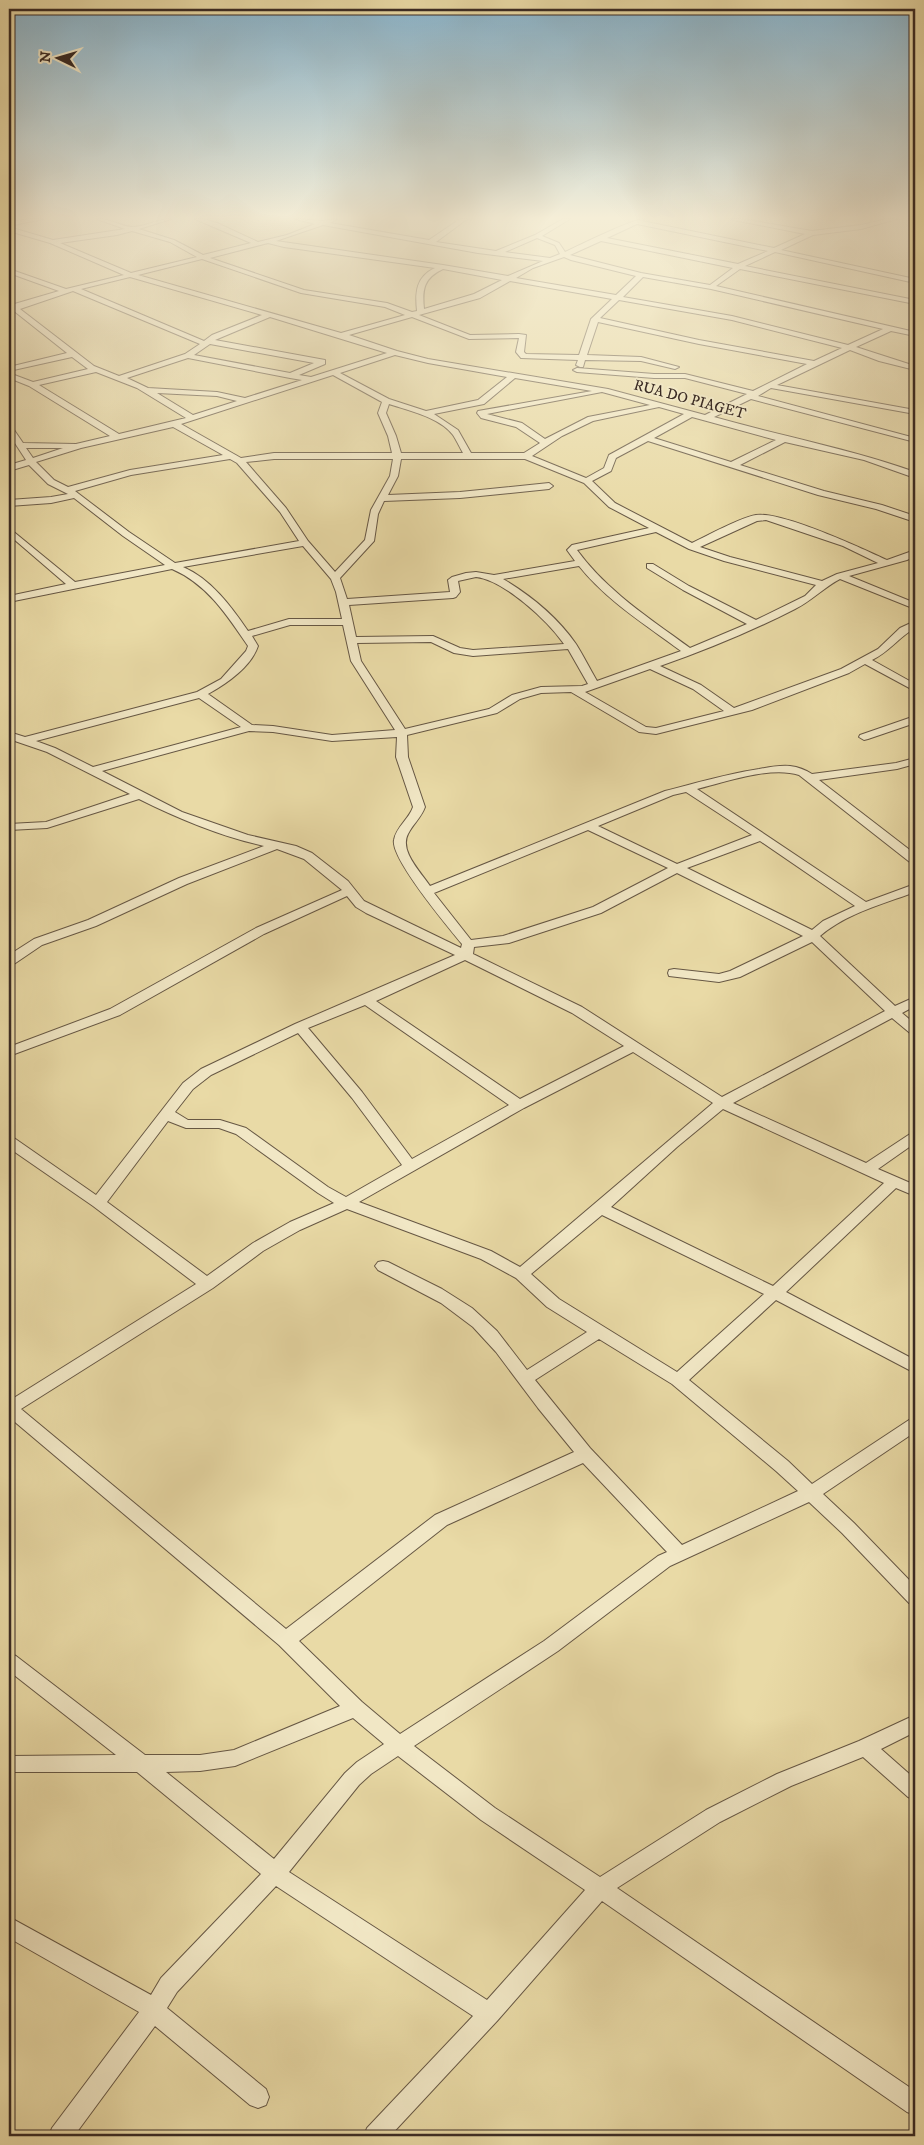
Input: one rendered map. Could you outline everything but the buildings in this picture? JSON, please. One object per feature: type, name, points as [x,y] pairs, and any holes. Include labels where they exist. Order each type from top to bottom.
[{"type":"street","points":[[26,319],[96,370],[146,390],[192,418]]},
{"type":"street","points":[[145,319],[207,343],[322,362],[290,376]]},
{"type":"street","points":[[120,378],[188,356],[228,330],[257,319]]},
{"type":"street","name":"RUA DO PIAGET","points":[[287,319],[342,335],[395,354],[608,391],[706,418],[867,458],[915,475]]},
{"type":"street","points":[[342,335],[396,319]]},
{"type":"street","points":[[430,319],[470,337],[523,337],[520,352],[524,356],[641,359],[675,367]]},
{"type":"street","points":[[564,383],[577,370],[584,358],[595,319]]},
{"type":"street","points":[[596,319],[699,342],[815,363]]},
{"type":"street","points":[[736,319],[849,347],[915,368]]},
{"type":"street","points":[[850,319],[915,334]]},
{"type":"street","points":[[706,418],[888,328]]},
{"type":"street","points":[[9,369],[73,354]]},
{"type":"street","points":[[9,468],[79,446],[174,424],[395,354]]},
{"type":"street","points":[[188,356],[315,380]]},
{"type":"street","points":[[32,384],[96,370]]},
{"type":"street","points":[[577,370],[654,376],[685,376],[915,440]]},
{"type":"street","points":[[336,374],[386,401],[424,414],[454,431],[469,457]]},
{"type":"street","points":[[9,375],[32,384],[119,438]]},
{"type":"street","points":[[424,414],[481,402],[514,375]]},
{"type":"street","points":[[770,386],[915,412]]},
{"type":"street","points":[[146,390],[217,394],[248,401]]},
{"type":"street","points":[[545,443],[519,425],[484,416],[481,413],[608,391]]},
{"type":"street","points":[[335,578],[369,541],[372,535],[374,512],[395,475],[398,457],[394,437],[382,413],[386,401]]},
{"type":"street","points":[[526,456],[571,428],[591,419],[659,405]]},
{"type":"street","points":[[586,481],[608,469],[612,457],[691,414]]},
{"type":"street","points":[[174,424],[236,459],[283,510],[305,543],[335,578],[343,602],[356,661],[402,733],[402,757],[419,807],[417,814],[403,830],[398,841],[400,850],[467,949]]},
{"type":"street","points":[[11,433],[31,462],[51,482],[72,493],[126,534],[175,567],[191,574],[226,606],[254,646],[251,652],[225,681],[201,694],[26,740]]},
{"type":"street","points":[[647,438],[915,519]]},
{"type":"street","points":[[732,465],[784,438]]},
{"type":"street","points":[[20,445],[79,446]]},
{"type":"street","points":[[9,504],[51,500],[130,474],[265,456],[526,456],[586,481],[612,505],[692,547],[727,559],[823,584]]},
{"type":"street","points":[[382,498],[460,494],[549,486]]},
{"type":"street","points":[[692,547],[755,518],[767,517],[846,544],[886,563]]},
{"type":"street","points":[[656,528],[575,547],[572,550],[580,563],[614,595],[689,652]]},
{"type":"street","points":[[9,531],[73,585]]},
{"type":"street","points":[[9,599],[73,585],[305,543]]},
{"type":"street","points":[[90,771],[249,728],[273,729],[332,738],[402,733],[493,712],[516,697],[535,692],[574,690],[594,686],[689,652],[755,624],[794,606],[808,598],[823,584],[840,576],[915,553]]},
{"type":"street","points":[[343,602],[450,596],[454,594],[453,580],[455,579],[476,574],[494,578],[580,563]]},
{"type":"street","points":[[650,566],[686,588],[755,624]]},
{"type":"street","points":[[840,576],[915,606]]},
{"type":"street","points":[[494,578],[543,613],[572,646],[594,686]]},
{"type":"street","points":[[246,634],[289,622],[347,622]]},
{"type":"street","points":[[574,690],[643,730],[650,731],[763,703],[845,671],[866,661],[887,647],[904,630],[915,624]]},
{"type":"street","points":[[351,640],[433,639],[458,651],[473,653],[572,646]]},
{"type":"street","points":[[866,661],[915,688]]},
{"type":"street","points":[[652,666],[702,690],[732,712]]},
{"type":"street","points":[[845,671],[886,672]]},
{"type":"street","points":[[201,694],[249,728]]},
{"type":"street","points":[[864,737],[915,718]]},
{"type":"street","points":[[9,735],[52,750],[90,771],[178,814],[244,838],[292,849],[324,866],[344,884],[360,904],[370,910],[467,949],[577,1010],[635,1046],[687,1083],[722,1103],[915,1191]]},
{"type":"street","points":[[810,778],[897,766],[915,761]]},
{"type":"street","points":[[428,891],[687,788],[741,775],[783,769],[803,773],[915,860]]},
{"type":"street","points":[[687,788],[863,906]]},
{"type":"street","points":[[9,827],[47,825],[86,811],[141,796]]},
{"type":"street","points":[[588,826],[813,936],[871,989],[893,1012],[915,1030]]},
{"type":"street","points":[[98,1203],[188,1086],[206,1072],[300,1027],[366,1000],[467,949],[505,940],[597,910],[677,868],[761,836]]},
{"type":"street","points":[[9,961],[38,942],[92,924],[183,881],[277,845]]},
{"type":"street","points":[[674,973],[719,978],[735,974],[813,936],[827,924],[863,906],[915,888]]},
{"type":"street","points":[[9,1052],[115,1012],[260,931],[314,905],[350,891]]},
{"type":"street","points":[[366,1000],[519,1105]]},
{"type":"street","points":[[521,1274],[601,1208],[722,1103],[915,1001]]},
{"type":"street","points":[[300,1027],[357,1095],[409,1165]]},
{"type":"street","points":[[635,1046],[519,1105],[409,1165],[346,1203],[296,1226],[266,1243],[206,1284],[9,1408],[286,1640],[355,1708],[400,1746],[488,1814],[914,2101]]},
{"type":"street","points":[[167,1113],[186,1124],[220,1124],[241,1131],[323,1190],[346,1203],[486,1255],[521,1274],[553,1303],[678,1380],[782,1466],[848,1528],[915,1598]]},
{"type":"street","points":[[866,1170],[915,1138]]},
{"type":"street","points":[[9,1141],[98,1203],[206,1284]]},
{"type":"street","points":[[678,1380],[894,1182]]},
{"type":"street","points":[[601,1208],[775,1293],[915,1367]]},
{"type":"street","points":[[383,1266],[466,1312],[488,1333],[526,1378],[553,1416],[615,1488],[680,1554]]},
{"type":"street","points":[[526,1378],[600,1331]]},
{"type":"street","points":[[60,2136],[154,2009],[169,1985],[275,1872],[352,1779],[364,1768],[551,1646],[664,1561],[811,1493],[915,1424]]},
{"type":"street","points":[[286,1640],[441,1520],[586,1454]]},
{"type":"street","points":[[9,1661],[141,1763],[286,1882],[489,2014]]},
{"type":"street","points":[[9,1764],[200,1763],[235,1758],[355,1708]]},
{"type":"street","points":[[375,2136],[489,2014],[600,1888],[713,1816],[784,1780],[866,1748],[915,1723]]},
{"type":"street","points":[[866,1748],[915,1791]]},
{"type":"street","points":[[9,1927],[154,2009],[258,2097]]}]
